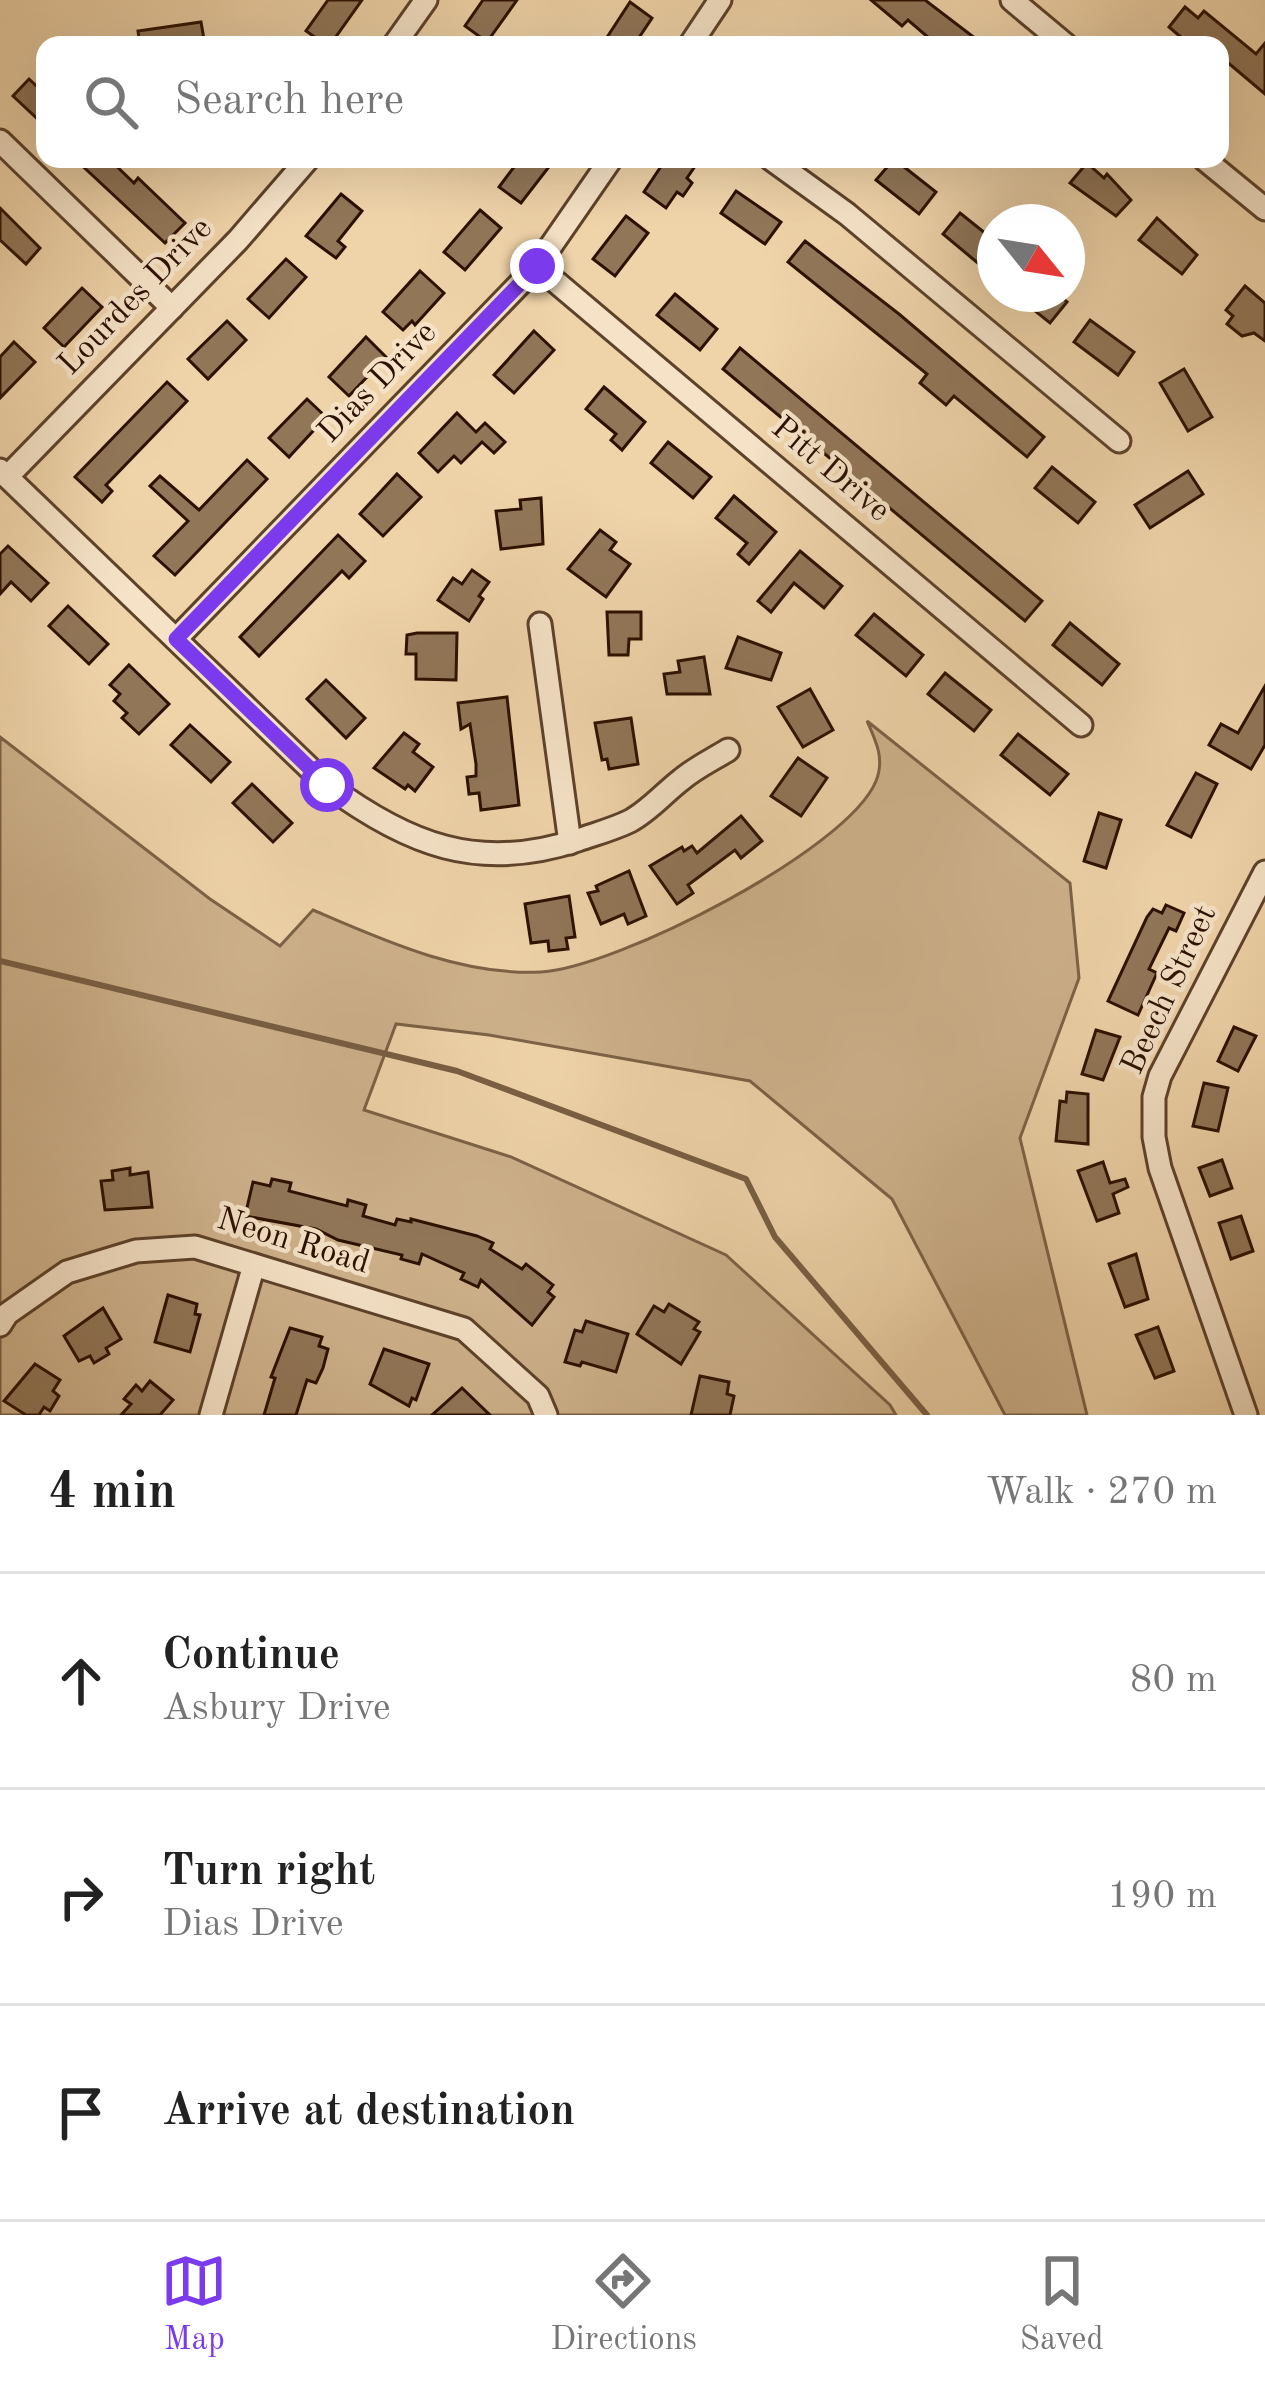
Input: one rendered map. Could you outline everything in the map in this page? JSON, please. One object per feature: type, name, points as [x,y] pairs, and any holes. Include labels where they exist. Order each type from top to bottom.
[{"type":"street","points":[[400,36],[426,0]]},
{"type":"street","points":[[696,36],[720,0]]},
{"type":"street","points":[[1012,0],[1055,36]]},
{"type":"street","points":[[0,141],[172,308]]},
{"type":"street","name":"Lourdes Drive","points":[[4,474],[238,240],[300,168]]},
{"type":"street","name":"Dias Drive","points":[[176,639],[537,266],[605,168]]},
{"type":"street","points":[[783,168],[847,214],[1119,441]]},
{"type":"street","points":[[1215,168],[1265,209]]},
{"type":"street","name":"Pitt Drive","points":[[537,266],[1081,725]]},
{"type":"street","points":[[4,474],[327,785],[411,838],[456,852],[500,856],[570,843],[631,820],[685,776],[728,750]]},
{"type":"street","points":[[540,624],[570,843]]},
{"type":"street","name":"Beech Street","points":[[1246,1415],[1160,1168],[1154,1097],[1188,1018],[1265,872]]},
{"type":"street","name":"Neon Road","points":[[0,1325],[7,1314],[68,1272],[136,1251],[195,1246],[464,1329],[538,1396],[545,1415]]},
{"type":"street","points":[[212,1415],[254,1265]]},
{"type":"shaded area","points":[[867,721],[1070,883],[1079,978],[1020,1138],[1087,1415],[1005,1415],[892,1199],[750,1081],[489,1035],[396,1024],[364,1110],[511,1157],[726,1255],[896,1415],[0,1415],[0,737],[210,899],[280,946],[313,910],[453,962],[541,972],[621,950],[673,928],[777,871],[822,839],[857,809],[876,781],[879,758]]},
{"type":"building","points":[[328,0],[362,0],[336,36],[313,36],[306,31]]},
{"type":"building","points":[[483,0],[517,0],[491,36],[479,36],[465,26]]},
{"type":"building","points":[[871,0],[925,0],[972,36],[927,36],[908,20],[902,26]]},
{"type":"building","points":[[630,2],[652,18],[640,36],[608,36]]},
{"type":"building","points":[[1185,7],[1198,18],[1204,11],[1256,54],[1265,43],[1265,94],[1229,64],[1229,36],[1180,36],[1169,27]]},
{"type":"building","points":[[201,22],[203,36],[139,36],[138,31]]},
{"type":"building","points":[[29,79],[36,86],[36,118],[13,96]]},
{"type":"building","points":[[85,168],[118,168],[134,183],[138,178],[185,223],[165,243]]},
{"type":"building","points":[[513,168],[548,168],[521,203],[499,187]]},
{"type":"building","points":[[660,168],[694,168],[687,178],[692,183],[683,196],[677,192],[666,208],[644,192]]},
{"type":"building","points":[[886,168],[905,168],[936,192],[919,214],[876,180]]},
{"type":"building","points":[[1083,168],[1093,168],[1104,178],[1107,174],[1131,200],[1116,216],[1070,183]]},
{"type":"building","points":[[736,191],[781,222],[765,244],[721,213]]},
{"type":"building","points":[[341,194],[362,211],[338,241],[345,247],[336,258],[306,236]]},
{"type":"building","points":[[0,208],[40,248],[26,264],[0,240]]},
{"type":"building","points":[[480,210],[501,228],[465,270],[444,252]]},
{"type":"building","points":[[960,213],[977,227],[977,262],[943,234]]},
{"type":"building","points":[[626,216],[648,233],[615,276],[593,259]]},
{"type":"building","points":[[1157,218],[1197,255],[1182,274],[1139,240]]},
{"type":"building","points":[[805,241],[1044,437],[1027,457],[954,396],[946,405],[920,383],[927,374],[788,262]]},
{"type":"building","points":[[286,259],[306,277],[269,318],[248,299]]},
{"type":"building","points":[[420,271],[444,293],[415,325],[412,321],[403,330],[383,312]]},
{"type":"building","points":[[1245,286],[1265,303],[1265,341],[1254,333],[1242,336],[1227,324],[1233,316],[1226,310]]},
{"type":"building","points":[[82,288],[102,307],[64,347],[44,328]]},
{"type":"building","points":[[675,294],[717,329],[700,350],[657,315]]},
{"type":"building","points":[[1036,312],[1059,312],[1050,323]]},
{"type":"building","points":[[1090,320],[1134,352],[1118,375],[1074,342]]},
{"type":"building","points":[[227,321],[246,340],[208,379],[188,359]]},
{"type":"building","points":[[534,331],[554,350],[514,393],[494,375]]},
{"type":"building","points":[[366,337],[386,357],[349,396],[329,377]]},
{"type":"building","points":[[14,342],[35,362],[0,398],[0,357]]},
{"type":"building","points":[[740,348],[1042,601],[1025,621],[723,369]]},
{"type":"building","points":[[1184,369],[1212,417],[1188,431],[1160,383]]},
{"type":"building","points":[[167,382],[187,401],[106,485],[112,491],[102,502],[75,477]]},
{"type":"building","points":[[604,387],[645,422],[622,450],[611,440],[616,434],[586,409]]},
{"type":"building","points":[[307,399],[326,417],[289,457],[269,438]]},
{"type":"building","points":[[457,413],[476,432],[485,423],[505,442],[494,453],[482,442],[461,463],[454,456],[438,472],[419,453]]},
{"type":"building","points":[[668,442],[711,477],[693,498],[651,463]]},
{"type":"building","points":[[247,460],[267,479],[175,575],[154,556],[188,521],[150,486],[160,476],[199,510]]},
{"type":"building","points":[[1052,467],[1095,502],[1078,523],[1035,488]]},
{"type":"building","points":[[1188,471],[1203,494],[1150,528],[1135,505]]},
{"type":"building","points":[[397,474],[421,497],[383,536],[360,514]]},
{"type":"building","points":[[734,496],[776,532],[749,564],[738,554],[747,543],[716,518]]},
{"type":"building","points":[[541,498],[543,544],[501,549],[496,511],[521,509],[520,500]]},
{"type":"building","points":[[600,530],[616,542],[610,550],[630,564],[606,597],[568,569]]},
{"type":"building","points":[[338,535],[365,561],[349,578],[342,571],[259,656],[240,637]]},
{"type":"building","points":[[8,546],[48,583],[31,601],[11,582],[0,594],[0,554]]},
{"type":"building","points":[[800,551],[842,586],[824,608],[794,583],[771,612],[758,601]]},
{"type":"building","points":[[472,570],[489,582],[469,621],[438,600],[453,578],[462,584]]},
{"type":"building","points":[[68,606],[108,644],[89,664],[49,626]]},
{"type":"building","points":[[607,612],[641,612],[641,639],[629,639],[628,655],[609,655]]},
{"type":"building","points":[[874,614],[923,655],[906,676],[856,635]]},
{"type":"building","points":[[1070,623],[1119,664],[1102,685],[1053,645]]},
{"type":"building","points":[[457,633],[456,680],[416,679],[416,654],[406,654],[407,635]]},
{"type":"building","points":[[738,637],[781,653],[771,680],[726,668]]},
{"type":"building","points":[[704,657],[710,694],[667,694],[664,674],[680,672],[678,661]]},
{"type":"building","points":[[129,665],[169,704],[139,734],[122,718],[127,713],[114,701],[120,694],[110,685]]},
{"type":"building","points":[[945,673],[991,710],[974,731],[928,694]]},
{"type":"building","points":[[326,680],[365,718],[346,738],[307,699]]},
{"type":"building","points":[[1265,686],[1265,745],[1251,769],[1209,745],[1221,724],[1238,733]]},
{"type":"building","points":[[810,689],[833,730],[803,747],[778,707]]},
{"type":"building","points":[[507,697],[519,805],[481,810],[479,793],[469,794],[467,777],[476,776],[476,764],[470,724],[461,729],[458,703]]},
{"type":"building","points":[[631,718],[638,764],[609,769],[607,759],[602,760],[595,723]]},
{"type":"building","points":[[190,725],[230,762],[211,782],[171,745]]},
{"type":"building","points":[[404,733],[419,744],[413,752],[433,767],[415,791],[374,768]]},
{"type":"building","points":[[1018,734],[1068,774],[1050,795],[1001,755]]},
{"type":"building","points":[[798,758],[827,778],[801,816],[771,796]]},
{"type":"building","points":[[1196,773],[1217,784],[1191,837],[1167,825]]},
{"type":"building","points":[[252,784],[292,823],[273,842],[233,803]]},
{"type":"building","points":[[1099,813],[1121,820],[1106,868],[1084,861]]},
{"type":"building","points":[[741,816],[762,841],[741,858],[735,850],[688,885],[693,893],[677,904],[650,866],[682,847],[684,851],[692,846],[697,853]]},
{"type":"building","points":[[629,871],[646,916],[628,924],[624,914],[601,924],[588,893]]},
{"type":"building","points":[[569,896],[575,937],[566,938],[568,949],[549,951],[548,941],[531,943],[525,904]]},
{"type":"building","points":[[1166,905],[1184,913],[1176,931],[1169,928],[1149,969],[1157,973],[1138,1015],[1108,1001],[1147,917],[1153,909],[1162,913]]},
{"type":"building","points":[[1234,1027],[1256,1036],[1238,1071],[1218,1061]]},
{"type":"building","points":[[1096,1030],[1120,1037],[1103,1080],[1082,1074]]},
{"type":"building","points":[[1204,1083],[1228,1088],[1218,1131],[1193,1126]]},
{"type":"building","points":[[1067,1092],[1088,1094],[1088,1144],[1056,1141],[1060,1101],[1066,1102]]},
{"type":"building","points":[[1222,1160],[1232,1188],[1210,1196],[1199,1168]]},
{"type":"building","points":[[1103,1162],[1110,1183],[1125,1179],[1128,1187],[1113,1194],[1119,1213],[1097,1221],[1078,1171]]},
{"type":"building","points":[[130,1168],[130,1175],[148,1172],[152,1207],[105,1210],[101,1181],[113,1180],[112,1171]]},
{"type":"building","points":[[272,1179],[291,1183],[289,1191],[347,1206],[348,1200],[366,1205],[363,1216],[395,1225],[397,1219],[411,1219],[477,1236],[493,1243],[490,1249],[522,1269],[526,1264],[553,1285],[548,1292],[554,1297],[532,1325],[481,1280],[478,1287],[461,1279],[464,1273],[422,1254],[419,1264],[316,1229],[245,1216],[253,1182],[270,1186]]},
{"type":"building","points":[[1241,1216],[1253,1251],[1231,1259],[1219,1223]]},
{"type":"building","points":[[1136,1254],[1148,1299],[1125,1307],[1109,1264]]},
{"type":"building","points":[[168,1295],[197,1304],[195,1314],[200,1315],[190,1352],[155,1342]]},
{"type":"building","points":[[669,1304],[699,1322],[694,1329],[700,1332],[681,1364],[637,1334],[654,1306],[664,1312]]},
{"type":"building","points":[[103,1308],[121,1339],[94,1363],[90,1356],[79,1361],[64,1336]]},
{"type":"building","points":[[586,1321],[628,1334],[616,1372],[565,1362],[575,1330],[582,1332]]},
{"type":"building","points":[[1158,1327],[1174,1371],[1155,1378],[1136,1335]]},
{"type":"building","points":[[290,1328],[322,1337],[319,1346],[328,1349],[323,1368],[316,1383],[307,1380],[296,1415],[264,1415],[275,1378],[271,1377]]},
{"type":"building","points":[[384,1349],[429,1364],[416,1400],[412,1398],[409,1406],[370,1384]]},
{"type":"building","points":[[35,1364],[60,1380],[53,1391],[59,1396],[50,1411],[44,1407],[39,1415],[26,1415],[4,1401]]},
{"type":"building","points":[[700,1376],[729,1382],[727,1394],[734,1396],[730,1415],[691,1415]]},
{"type":"building","points":[[150,1381],[173,1400],[160,1415],[121,1415],[131,1404],[124,1399],[136,1385],[142,1391]]},
{"type":"building","points":[[462,1388],[490,1415],[432,1415]]},
{"type":"waterway","points":[[0,961],[457,1071],[746,1179],[775,1237],[927,1415]]},
{"type":"route","points":[[327,785],[176,639],[537,266]]}]
